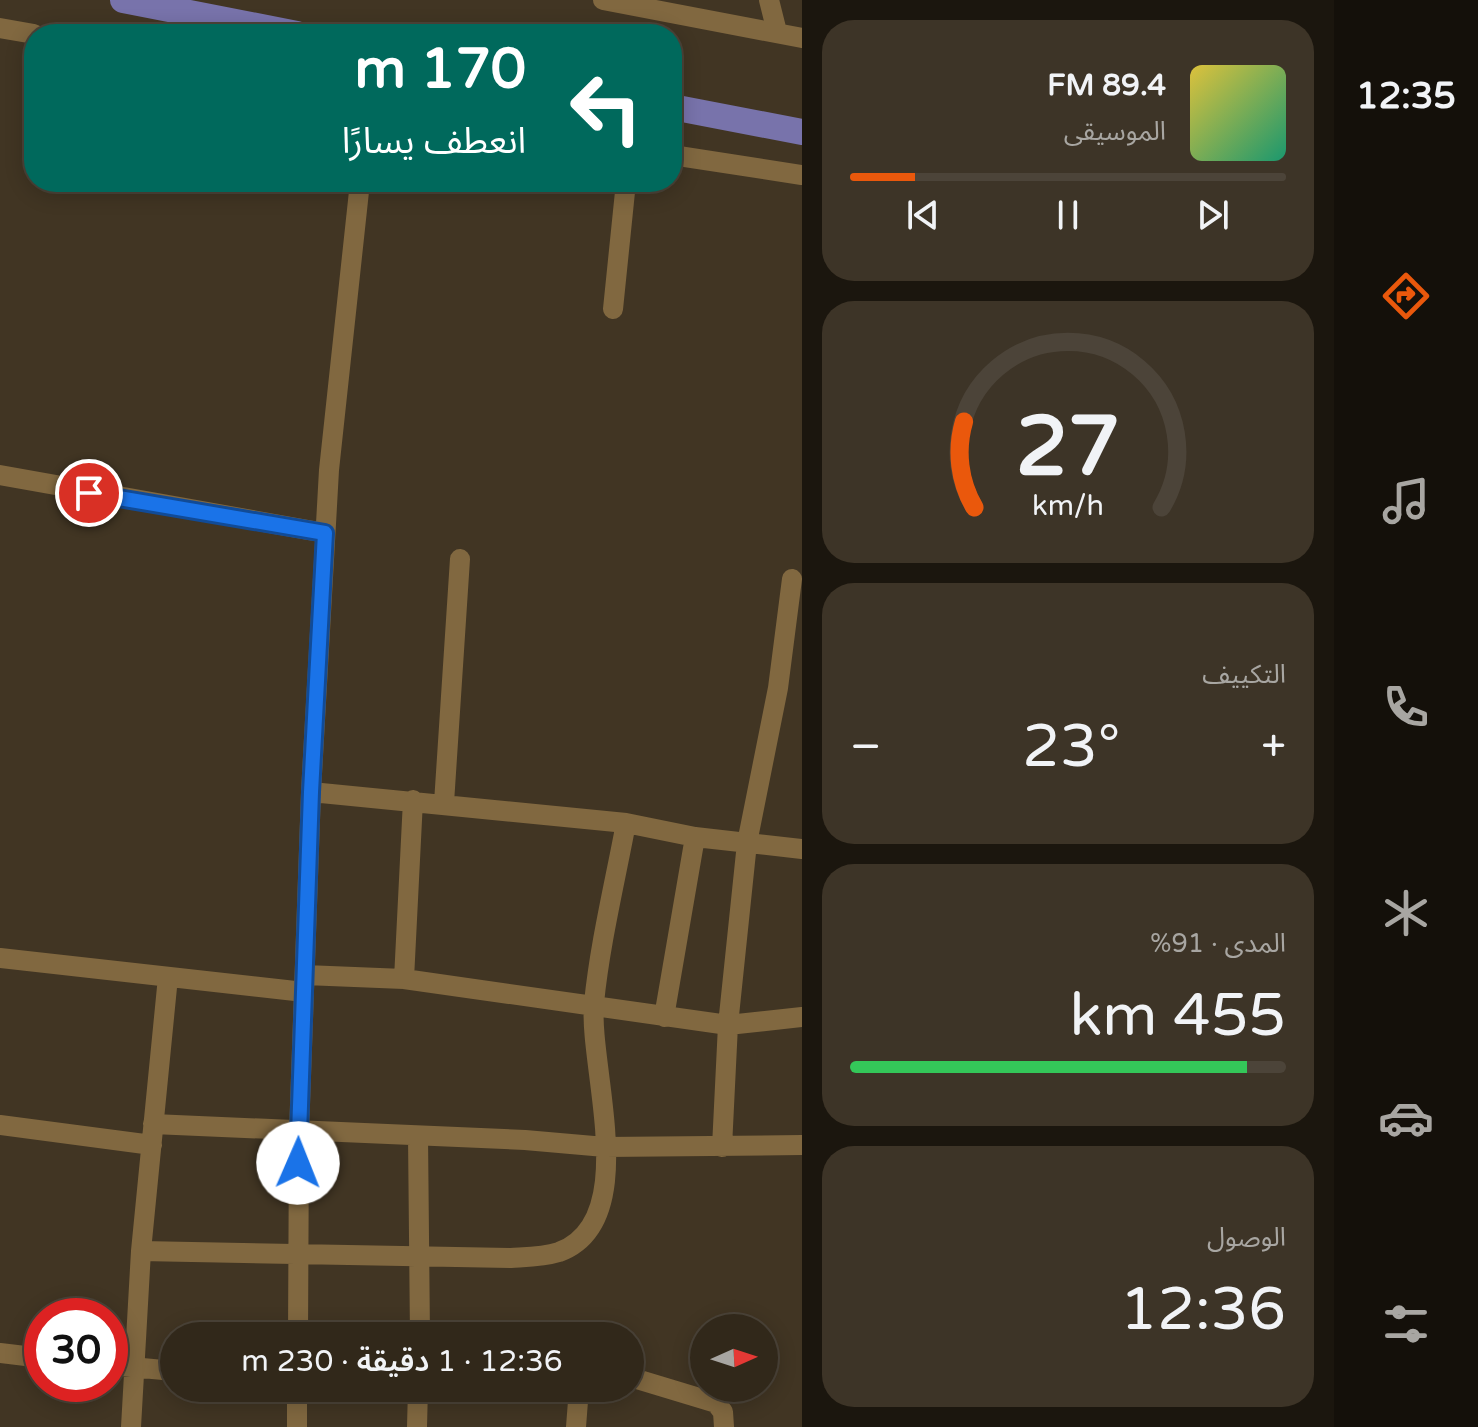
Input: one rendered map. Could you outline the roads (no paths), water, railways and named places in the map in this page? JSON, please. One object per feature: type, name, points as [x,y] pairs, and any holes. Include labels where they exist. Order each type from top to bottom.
[{"type":"street","points":[[603,0],[802,38]]},
{"type":"street","points":[[769,0],[777,32]]},
{"type":"street","points":[[0,28],[24,32]]},
{"type":"street","points":[[682,157],[802,175]]},
{"type":"street","points":[[298,1322],[299,1133],[311,792],[325,533],[359,192]]},
{"type":"street","points":[[613,309],[625,192]]},
{"type":"street","points":[[0,475],[325,533]]},
{"type":"street","points":[[444,803],[460,559]]},
{"type":"street","points":[[722,1147],[728,1025],[747,843],[778,688],[792,579]]},
{"type":"street","points":[[311,792],[626,823],[695,837],[802,849]]},
{"type":"street","points":[[404,979],[413,800]]},
{"type":"street","points":[[141,1251],[511,1258],[562,1251],[595,1219],[602,1200],[605,1147],[594,1005],[626,823]]},
{"type":"street","points":[[664,1017],[695,837]]},
{"type":"street","points":[[0,958],[168,977],[305,983],[404,979],[728,1025],[802,1017]]},
{"type":"street","points":[[131,1427],[141,1251],[168,977]]},
{"type":"street","points":[[153,1124],[299,1133],[525,1140],[605,1147],[802,1145]]},
{"type":"street","points":[[0,1125],[152,1145]]},
{"type":"street","points":[[418,1136],[420,1322]]},
{"type":"street","points":[[0,1353],[24,1356]]},
{"type":"street","points":[[128,1367],[160,1370]]},
{"type":"street","points":[[644,1381],[716,1403],[723,1412],[724,1427]]},
{"type":"street","points":[[297,1402],[297,1427]]},
{"type":"street","points":[[417,1427],[418,1402]]},
{"type":"street","points":[[576,1427],[578,1402]]},
{"type":"waterway","points":[[123,0],[246,24]]},
{"type":"waterway","points":[[682,109],[802,132]]}]
